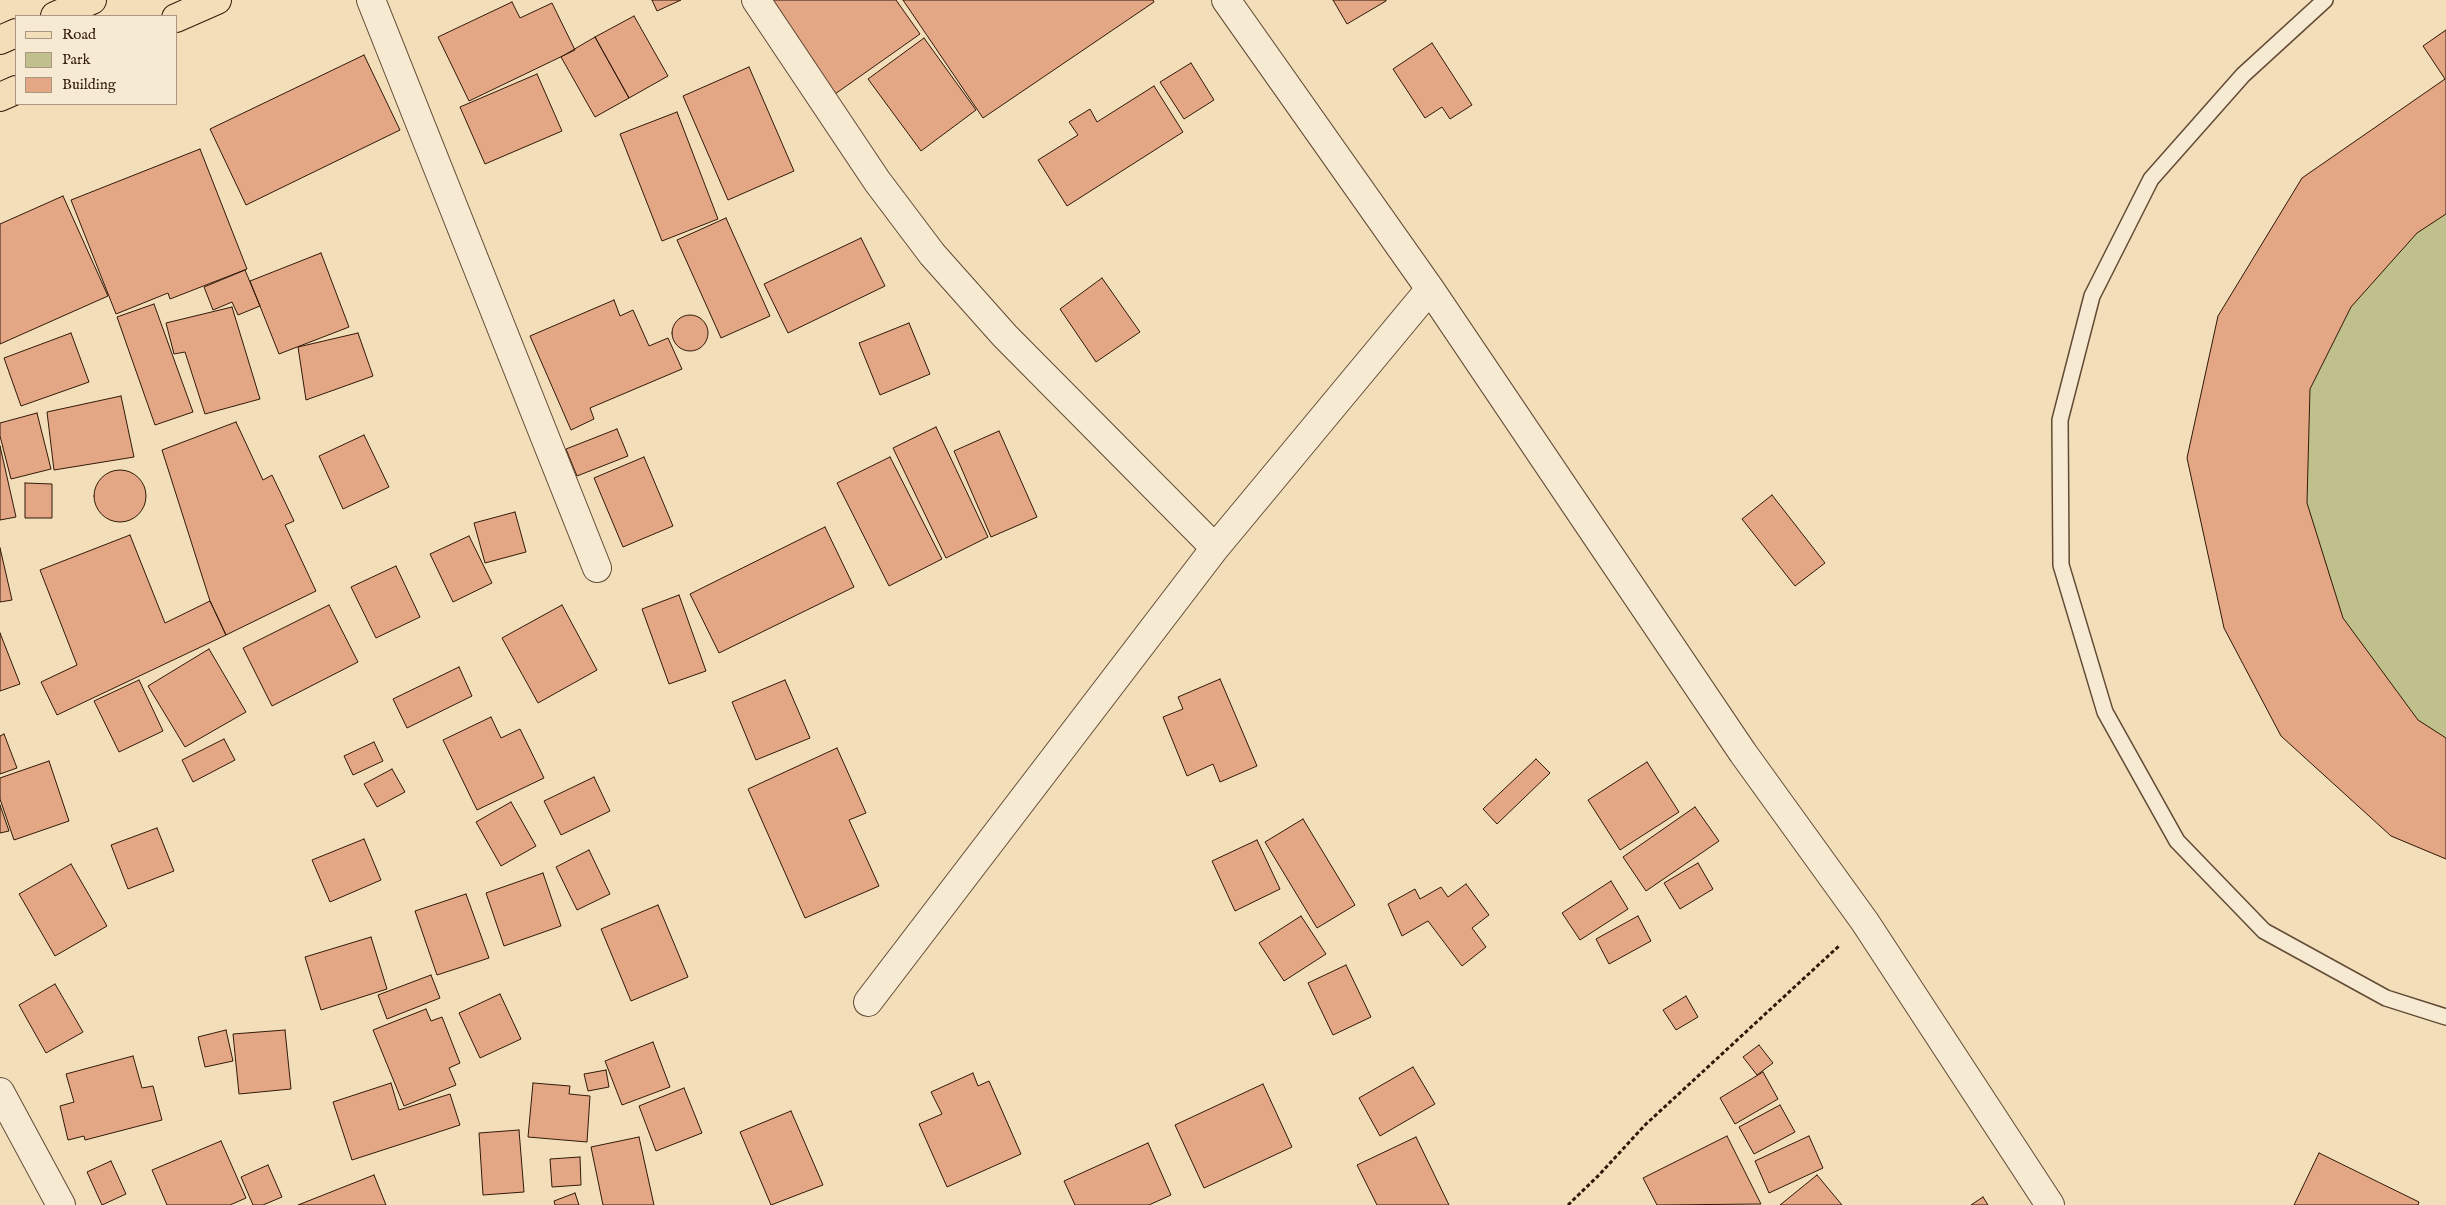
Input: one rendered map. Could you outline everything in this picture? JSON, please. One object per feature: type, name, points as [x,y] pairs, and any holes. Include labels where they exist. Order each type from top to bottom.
[{"type":"main road","points":[[178,17],[217,0]]},
{"type":"main road","points":[[0,40],[15,33]]},
{"type":"main road","points":[[0,97],[15,90]]},
{"type":"street","points":[[371,0],[597,568]]},
{"type":"street","points":[[756,0],[877,182],[932,254],[1005,336],[1215,548]]},
{"type":"street","points":[[1226,0],[1430,289],[1743,753],[1865,922],[2050,1205]]},
{"type":"street","points":[[868,1002],[1215,548],[1430,289]]},
{"type":"street","points":[[0,1092],[61,1205]]},
{"type":"lane","points":[[2324,0],[2243,75],[2152,179],[2092,296],[2060,420],[2060,566],[2105,712],[2177,840],[2264,931],[2386,998],[2446,1018]]},
{"type":"path","points":[[1568,1205],[1599,1175],[1645,1125],[1865,922]]},
{"type":"green space","points":[[2446,30],[2446,859],[2391,836],[2281,736],[2224,628],[2187,458],[2218,316],[2302,178],[2445,79],[2423,46]]},
{"type":"building","points":[[652,0],[681,0],[657,11]]},
{"type":"building","points":[[770,0],[896,0],[920,34],[835,94]]},
{"type":"building","points":[[903,0],[1153,0],[1154,2],[983,118]]},
{"type":"building","points":[[1333,0],[1386,0],[1386,1],[1347,24]]},
{"type":"building","points":[[512,2],[520,18],[552,3],[575,50],[469,101],[438,37]]},
{"type":"building","points":[[634,16],[668,76],[629,98],[595,37]]},
{"type":"building","points":[[2446,30],[2446,214],[2417,233],[2351,307],[2310,389],[2307,503],[2343,618],[2418,720],[2446,738],[2446,859],[2391,836],[2281,736],[2224,628],[2187,458],[2218,316],[2302,178],[2445,79],[2423,46]]},
{"type":"building","points":[[595,37],[629,98],[595,117],[561,57]]},
{"type":"building","points":[[924,38],[976,110],[921,151],[868,79]]},
{"type":"building","points":[[1432,43],[1472,105],[1450,119],[1442,107],[1425,118],[1393,69]]},
{"type":"building","points":[[364,55],[400,130],[246,205],[210,129]]},
{"type":"building","points":[[1191,63],[1214,100],[1184,119],[1160,82]]},
{"type":"building","points":[[749,67],[794,171],[728,200],[683,96]]},
{"type":"building","points":[[537,74],[562,131],[485,164],[460,107]]},
{"type":"building","points":[[1154,86],[1183,132],[1067,206],[1038,160],[1078,135],[1069,122],[1090,109],[1097,122]]},
{"type":"building","points":[[677,112],[718,219],[662,241],[620,134]]},
{"type":"building","points":[[200,149],[247,269],[170,299],[168,293],[116,314],[71,200]]},
{"type":"building","points":[[63,196],[108,296],[0,344],[0,224]]},
{"type":"building","points":[[726,218],[770,316],[721,338],[677,240]]},
{"type":"building","points":[[861,238],[885,286],[788,333],[764,284]]},
{"type":"building","points":[[321,253],[349,327],[279,354],[250,281]]},
{"type":"building","points":[[245,270],[260,306],[238,315],[232,302],[213,310],[204,287]]},
{"type":"building","points":[[1102,278],[1140,332],[1096,362],[1060,309]]},
{"type":"building","points":[[614,300],[620,316],[633,310],[649,346],[668,338],[682,369],[590,408],[594,419],[571,430],[530,336]]},
{"type":"building","points":[[154,304],[193,412],[155,425],[117,317]]},
{"type":"building","points":[[232,307],[260,399],[205,414],[185,352],[174,354],[166,323]]},
{"type":"building","points":[[690,315],[697,316],[703,320],[707,326],[707,340],[703,346],[697,350],[690,351],[683,350],[677,346],[673,340],[672,333],[673,326],[677,320],[683,316]]},
{"type":"building","points":[[909,323],[930,374],[880,395],[859,343]]},
{"type":"building","points":[[71,333],[89,382],[21,406],[4,358]]},
{"type":"building","points":[[358,333],[373,376],[306,400],[298,347]]},
{"type":"building","points":[[121,396],[134,457],[54,470],[47,412]]},
{"type":"building","points":[[37,413],[51,469],[11,479],[0,436],[0,423]]},
{"type":"building","points":[[236,422],[263,480],[272,475],[294,521],[285,525],[316,591],[226,635],[210,601],[162,450]]},
{"type":"building","points":[[936,427],[988,537],[946,558],[893,448]]},
{"type":"building","points":[[617,429],[628,456],[577,476],[566,449]]},
{"type":"building","points":[[999,431],[1037,517],[991,537],[954,451]]},
{"type":"building","points":[[364,435],[389,487],[343,509],[319,456]]},
{"type":"building","points":[[0,446],[16,517],[0,520]]},
{"type":"building","points":[[644,457],[673,526],[623,547],[594,478]]},
{"type":"building","points":[[890,457],[942,559],[889,586],[837,483]]},
{"type":"building","points":[[115,470],[125,470],[139,477],[146,491],[146,501],[139,515],[125,522],[115,522],[105,518],[98,511],[94,501],[94,491],[98,481],[105,474]]},
{"type":"building","points":[[25,483],[52,484],[52,518],[25,518]]},
{"type":"building","points":[[1772,495],[1825,563],[1795,586],[1742,519]]},
{"type":"building","points":[[515,512],[526,552],[485,563],[474,523]]},
{"type":"building","points":[[825,527],[854,587],[719,653],[690,594]]},
{"type":"building","points":[[130,535],[165,623],[210,601],[226,635],[57,715],[41,682],[77,665],[40,570]]},
{"type":"building","points":[[469,536],[492,583],[453,602],[430,554]]},
{"type":"building","points":[[0,548],[12,600],[0,602]]},
{"type":"building","points":[[396,566],[420,617],[376,638],[351,587]]},
{"type":"building","points":[[679,595],[706,671],[669,684],[642,609]]},
{"type":"building","points":[[329,605],[358,662],[272,706],[243,648]]},
{"type":"building","points":[[562,605],[597,670],[538,703],[502,638]]},
{"type":"building","points":[[0,633],[20,684],[0,691]]},
{"type":"building","points":[[209,649],[246,712],[185,747],[148,686]]},
{"type":"building","points":[[459,667],[472,696],[407,728],[393,699]]},
{"type":"building","points":[[1220,679],[1257,766],[1220,782],[1213,764],[1187,776],[1163,717],[1183,709],[1178,697]]},
{"type":"building","points":[[139,680],[163,731],[119,752],[94,701]]},
{"type":"building","points":[[785,680],[810,738],[756,760],[732,702]]},
{"type":"building","points":[[491,717],[501,738],[520,729],[544,778],[477,810],[443,740]]},
{"type":"building","points":[[4,734],[17,768],[0,774],[0,736]]},
{"type":"building","points":[[224,739],[235,760],[193,782],[182,760]]},
{"type":"building","points":[[374,742],[383,761],[353,775],[344,756]]},
{"type":"building","points":[[837,748],[866,813],[849,820],[879,886],[805,918],[748,789]]},
{"type":"building","points":[[1536,759],[1550,773],[1497,824],[1483,809]]},
{"type":"building","points":[[49,761],[69,821],[14,840],[0,799],[0,778]]},
{"type":"building","points":[[1647,762],[1679,812],[1620,850],[1588,800]]},
{"type":"building","points":[[392,769],[405,792],[377,807],[364,784]]},
{"type":"building","points":[[594,777],[610,811],[561,835],[544,801]]},
{"type":"building","points":[[511,802],[536,846],[501,866],[476,822]]},
{"type":"building","points":[[0,805],[9,831],[0,833]]},
{"type":"building","points":[[1695,807],[1719,841],[1646,891],[1623,857]]},
{"type":"building","points":[[1303,819],[1355,905],[1317,928],[1265,842]]},
{"type":"building","points":[[157,828],[174,871],[128,889],[111,845]]},
{"type":"building","points":[[364,839],[381,880],[330,902],[312,860]]},
{"type":"building","points":[[1257,840],[1280,889],[1235,911],[1212,861]]},
{"type":"building","points":[[589,850],[610,894],[577,910],[556,867]]},
{"type":"building","points":[[1698,863],[1713,889],[1680,909],[1664,883]]},
{"type":"building","points":[[71,864],[107,926],[55,956],[19,894]]},
{"type":"building","points":[[543,873],[561,926],[504,946],[486,893]]},
{"type":"building","points":[[1611,881],[1628,909],[1580,940],[1562,913]]},
{"type":"building","points":[[1466,884],[1489,915],[1472,928],[1486,947],[1462,966],[1428,921],[1402,936],[1388,904],[1415,889],[1420,899],[1441,887],[1448,897]]},
{"type":"building","points":[[466,894],[489,958],[437,975],[415,911]]},
{"type":"building","points":[[658,905],[688,977],[631,1001],[601,929]]},
{"type":"building","points":[[1301,916],[1326,954],[1284,981],[1259,943]]},
{"type":"building","points":[[1638,916],[1651,941],[1609,964],[1596,939]]},
{"type":"building","points":[[371,937],[387,989],[321,1010],[305,957]]},
{"type":"building","points":[[1346,965],[1371,1017],[1333,1035],[1308,983]]},
{"type":"building","points":[[431,975],[440,998],[387,1019],[378,995]]},
{"type":"building","points":[[55,984],[83,1032],[46,1053],[19,1005]]},
{"type":"building","points":[[500,994],[521,1039],[480,1058],[459,1013]]},
{"type":"building","points":[[1686,996],[1698,1017],[1676,1030],[1663,1010]]},
{"type":"building","points":[[426,1009],[431,1021],[442,1017],[460,1063],[449,1068],[456,1085],[404,1106],[373,1030]]},
{"type":"building","points":[[226,1030],[233,1061],[205,1067],[198,1037]]},
{"type":"building","points":[[285,1030],[291,1089],[239,1094],[233,1034]]},
{"type":"building","points":[[653,1042],[670,1087],[622,1105],[605,1061]]},
{"type":"building","points":[[1759,1045],[1773,1063],[1757,1075],[1743,1057]]},
{"type":"building","points":[[133,1056],[142,1088],[153,1086],[162,1120],[85,1140],[84,1136],[68,1140],[60,1106],[74,1102],[66,1074]]},
{"type":"building","points":[[1413,1067],[1435,1104],[1380,1136],[1359,1098]]},
{"type":"building","points":[[606,1070],[609,1087],[588,1091],[584,1074]]},
{"type":"building","points":[[1763,1072],[1778,1099],[1735,1124],[1720,1098]]},
{"type":"building","points":[[973,1073],[978,1086],[989,1081],[1021,1154],[947,1187],[919,1124],[942,1114],[931,1092]]},
{"type":"building","points":[[391,1083],[399,1110],[450,1094],[460,1125],[352,1160],[333,1102]]},
{"type":"building","points":[[533,1083],[570,1086],[569,1094],[590,1096],[587,1142],[528,1137]]},
{"type":"building","points":[[1263,1084],[1292,1147],[1204,1188],[1175,1125]]},
{"type":"building","points":[[684,1088],[702,1133],[656,1151],[639,1106]]},
{"type":"building","points":[[1780,1105],[1795,1132],[1754,1154],[1739,1127]]},
{"type":"building","points":[[791,1111],[823,1185],[771,1205],[740,1132]]},
{"type":"building","points":[[519,1130],[524,1192],[483,1195],[479,1133]]},
{"type":"building","points":[[1727,1136],[1761,1204],[1657,1205],[1643,1178]]},
{"type":"building","points":[[1809,1136],[1823,1168],[1769,1193],[1755,1161]]},
{"type":"building","points":[[639,1137],[654,1205],[603,1205],[591,1147]]},
{"type":"building","points":[[1416,1137],[1449,1205],[1377,1205],[1357,1165]]},
{"type":"building","points":[[221,1141],[246,1198],[230,1205],[167,1205],[152,1170]]},
{"type":"building","points":[[1148,1143],[1171,1195],[1149,1205],[1075,1205],[1064,1181]]},
{"type":"building","points":[[2319,1153],[2419,1202],[2418,1205],[2294,1205]]},
{"type":"building","points":[[580,1157],[581,1185],[552,1187],[550,1159]]},
{"type":"building","points":[[111,1161],[126,1194],[102,1205],[87,1172]]},
{"type":"building","points":[[268,1165],[282,1197],[263,1205],[253,1205],[241,1177]]},
{"type":"building","points":[[374,1175],[386,1205],[298,1205]]},
{"type":"building","points":[[1817,1175],[1842,1205],[1780,1205]]},
{"type":"building","points":[[575,1193],[579,1205],[555,1205],[554,1201]]},
{"type":"building","points":[[1983,1197],[1988,1205],[1971,1205]]}]
